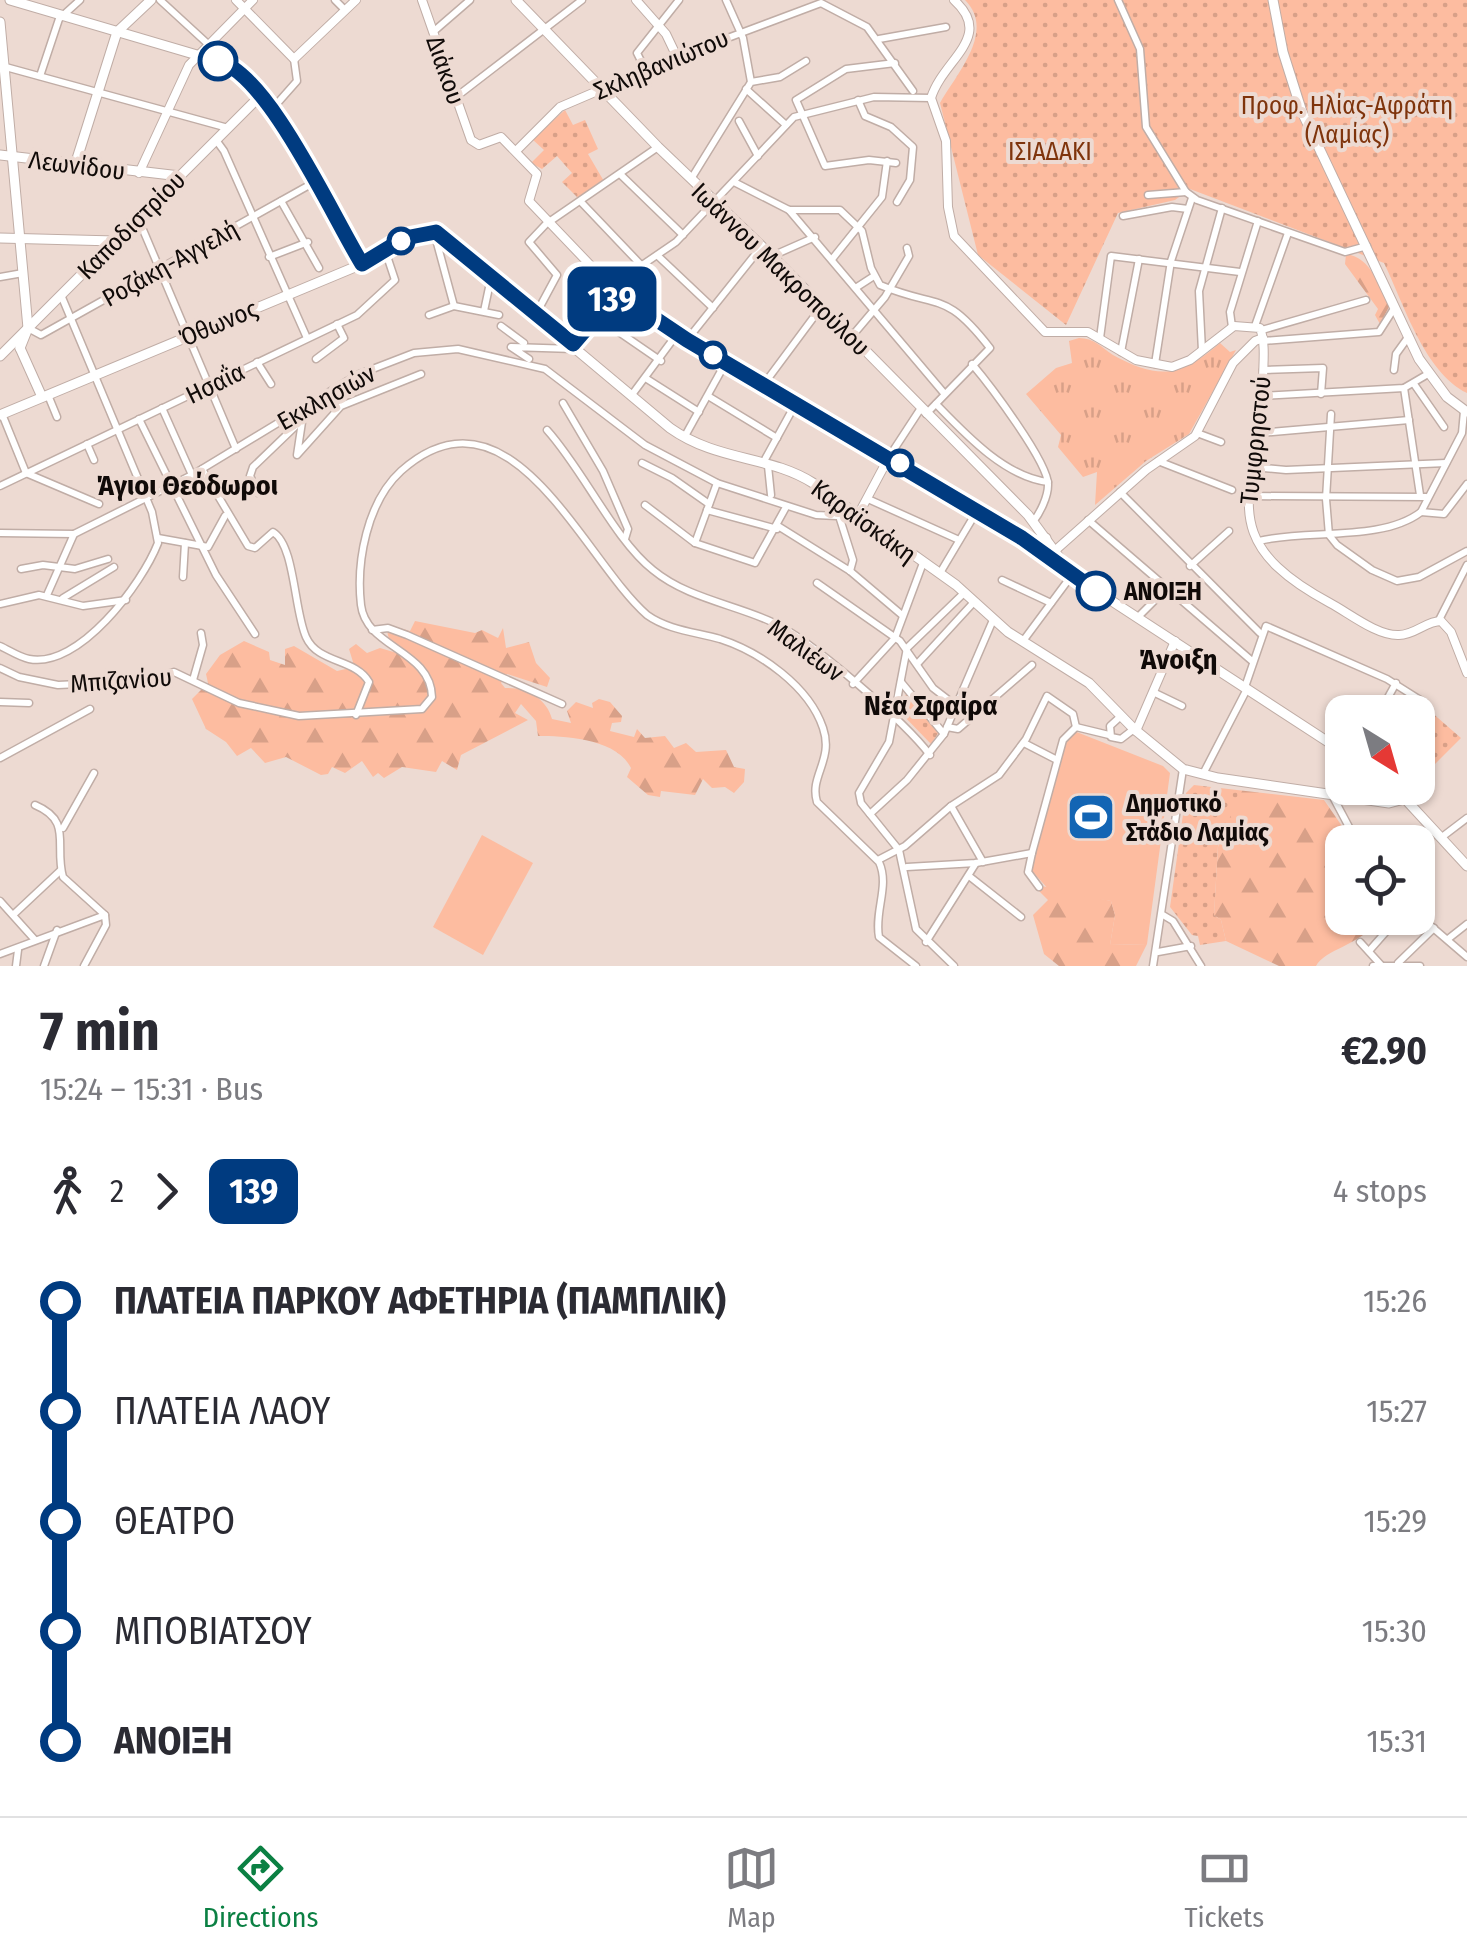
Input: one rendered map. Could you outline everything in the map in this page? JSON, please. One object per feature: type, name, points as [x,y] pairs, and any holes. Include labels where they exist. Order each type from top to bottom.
[{"type":"main road","points":[[0,356],[16,346],[28,328],[2,65],[0,19],[9,0],[232,64],[274,107],[313,183],[362,264]]},
{"type":"main road","points":[[75,164],[117,32],[151,0]]},
{"type":"main road","name":"Ιωάννου Μακροπούλου","points":[[516,0],[690,180],[772,256],[1034,522],[1052,553],[1070,572]]},
{"type":"main road","points":[[1274,0],[1296,96],[1428,374],[1466,412]]},
{"type":"main road","name":"Καποδιστρίου","points":[[28,328],[262,94]]},
{"type":"main road","name":"Λεωνίδου","points":[[0,156],[180,176]]},
{"type":"main road","name":"Λεωνίδου","points":[[154,174],[162,194]]},
{"type":"main road","name":"Όθωνος","points":[[1,415],[386,254],[405,238],[434,232]]},
{"type":"main road","name":"Καραϊσκάκη","points":[[434,232],[684,438],[708,451],[805,478],[965,592],[1022,642],[1089,682],[1135,730],[1183,768],[1202,775],[1325,794]]},
{"type":"main road","points":[[0,238],[115,241]]},
{"type":"main road","points":[[16,346],[45,396]]},
{"type":"main road","points":[[1029,542],[1046,538]]},
{"type":"main road","points":[[1070,572],[1325,739]]},
{"type":"main road","points":[[1414,805],[1467,866]]},
{"type":"street","points":[[40,76],[62,16],[80,0]]},
{"type":"street","points":[[160,0],[232,64]]},
{"type":"street","points":[[236,0],[294,59],[297,81],[274,107]]},
{"type":"street","points":[[139,173],[196,56],[253,0]]},
{"type":"street","points":[[336,0],[345,10]]},
{"type":"street","points":[[294,59],[356,0]]},
{"type":"street","name":"Διάκου","points":[[422,0],[470,139],[479,145],[498,136],[516,151]]},
{"type":"street","points":[[433,32],[470,0]]},
{"type":"street","points":[[456,97],[582,0]]},
{"type":"street","points":[[636,0],[660,27],[676,57]]},
{"type":"street","points":[[646,71],[637,53],[679,0]]},
{"type":"street","points":[[726,0],[739,31],[749,86],[786,125]]},
{"type":"street","points":[[931,98],[972,30],[966,12],[954,0]]},
{"type":"street","points":[[1118,0],[1138,42],[1146,127],[1189,195],[1170,263],[1155,366]]},
{"type":"street","points":[[817,2],[867,27],[913,91]]},
{"type":"street","name":"Σκληβανιώτου","points":[[516,151],[560,107],[817,2]]},
{"type":"street","points":[[879,39],[946,28]]},
{"type":"street","points":[[912,33],[924,43]]},
{"type":"street","points":[[690,180],[749,86],[780,77],[806,61]]},
{"type":"street","points":[[895,63],[846,69],[796,100],[811,127],[822,163],[896,163]]},
{"type":"street","points":[[2,65],[228,128]]},
{"type":"street","points":[[538,366],[511,350],[513,345],[576,347],[613,290],[683,235],[786,125],[802,114],[858,100],[931,98]]},
{"type":"street","points":[[931,98],[946,141],[948,207],[958,242],[1045,332],[1084,331],[1155,366],[1180,365],[1232,327],[1242,324],[1261,334],[1378,332],[1396,306]]},
{"type":"street","points":[[858,100],[865,116],[891,127],[913,147],[910,180],[897,202]]},
{"type":"street","points":[[740,122],[758,156]]},
{"type":"street","points":[[216,140],[307,338]]},
{"type":"street","points":[[536,314],[558,274],[528,244],[550,223],[658,147]]},
{"type":"street","points":[[516,151],[538,176],[528,194],[613,290],[687,340],[1052,553],[1120,492],[1197,433],[1233,363],[1261,334],[1366,300]]},
{"type":"street","points":[[834,258],[882,197],[887,162]]},
{"type":"street","points":[[621,175],[683,235]]},
{"type":"street","points":[[734,182],[789,210],[834,258],[943,392]]},
{"type":"street","name":"Ροζάκη-Αγγελή","points":[[28,328],[39,336],[313,183]]},
{"type":"street","points":[[1148,196],[1189,195],[1345,252],[1368,246]]},
{"type":"street","points":[[281,201],[308,242],[319,268]]},
{"type":"street","points":[[582,202],[642,266]]},
{"type":"street","points":[[789,210],[832,207],[866,238],[874,276],[888,288],[955,307],[990,348],[943,392],[936,404],[923,411],[889,457],[857,516]]},
{"type":"street","points":[[1123,216],[1172,207],[1188,209]]},
{"type":"street","points":[[1202,351],[1197,305],[1203,267],[1222,208]]},
{"type":"street","points":[[138,218],[238,448]]},
{"type":"street","points":[[1232,327],[1229,316],[1258,221]]},
{"type":"street","points":[[434,232],[454,306]]},
{"type":"street","points":[[1261,334],[1288,232]]},
{"type":"street","points":[[772,256],[814,237]]},
{"type":"street","points":[[269,257],[308,242]]},
{"type":"street","points":[[851,337],[875,309],[909,256],[907,248]]},
{"type":"street","points":[[687,340],[758,251]]},
{"type":"street","name":"Ησαΐα","points":[[0,486],[356,316],[376,302],[396,278],[386,254]]},
{"type":"street","points":[[658,256],[713,308]]},
{"type":"street","points":[[1100,338],[1111,256],[1240,272]]},
{"type":"street","points":[[1121,352],[1139,259]]},
{"type":"street","points":[[0,277],[23,273]]},
{"type":"street","points":[[484,312],[492,276]]},
{"type":"street","points":[[857,287],[874,276]]},
{"type":"street","points":[[0,646],[24,658],[51,658],[127,600],[158,538],[146,499],[61,296]]},
{"type":"street","points":[[428,315],[454,306],[499,315]]},
{"type":"street","points":[[764,384],[822,306]]},
{"type":"street","points":[[597,317],[661,361]]},
{"type":"street","points":[[316,359],[344,338],[337,324]]},
{"type":"street","points":[[1242,324],[1251,344]]},
{"type":"street","points":[[501,326],[526,344]]},
{"type":"street","points":[[631,396],[647,380],[678,334]]},
{"type":"street","name":"Τυμφρηστού","points":[[1261,334],[1260,432],[1246,496],[1247,518],[1259,542],[1304,588],[1384,632],[1402,635],[1439,620]]},
{"type":"street","points":[[1394,370],[1396,354],[1409,336]]},
{"type":"street","name":"Εκκλησιών","points":[[74,534],[192,475],[363,372],[434,350],[478,350],[538,366],[582,394],[645,445],[717,483],[786,507],[840,519],[857,516]]},
{"type":"street","points":[[257,362],[271,384]]},
{"type":"street","points":[[684,438],[726,362]]},
{"type":"street","points":[[972,364],[1012,412],[1048,482],[1034,522]]},
{"type":"street","points":[[1263,370],[1323,368],[1321,394]]},
{"type":"street","points":[[302,422],[297,456],[341,406],[421,374]]},
{"type":"street","points":[[1263,396],[1404,388],[1428,374]]},
{"type":"street","points":[[647,380],[698,412]]},
{"type":"street","points":[[1414,384],[1444,427]]},
{"type":"street","points":[[1404,388],[1423,496]]},
{"type":"street","points":[[258,493],[250,476],[254,467],[329,393],[341,406]]},
{"type":"street","points":[[45,396],[57,417]]},
{"type":"street","points":[[708,396],[777,438]]},
{"type":"street","points":[[564,403],[603,471],[630,533],[625,539]]},
{"type":"street","points":[[771,496],[765,466],[796,403]]},
{"type":"street","points":[[936,404],[986,450],[1030,478],[1048,482]]},
{"type":"street","points":[[162,408],[192,475]]},
{"type":"street","points":[[1420,512],[1423,496],[1465,428],[1466,412]]},
{"type":"street","points":[[1331,414],[1326,499],[1329,535],[1352,558],[1394,580],[1419,577],[1467,551]]},
{"type":"street","points":[[1,415],[26,473],[99,504]]},
{"type":"street","points":[[138,420],[222,586],[254,634]]},
{"type":"street","points":[[1260,432],[1409,420]]},
{"type":"street","name":"Μαλιέων","points":[[546,430],[580,469],[625,539],[661,576],[684,590],[781,626],[896,715],[930,755]]},
{"type":"street","points":[[1197,433],[1220,442]]},
{"type":"street","points":[[87,444],[94,460]]},
{"type":"street","points":[[562,704],[407,635],[388,628],[372,630],[361,601],[363,552],[372,520],[394,480],[442,447],[464,444],[493,450],[552,495],[624,593],[650,618],[744,648],[803,695],[819,718],[828,749],[815,788],[816,802],[878,860],[883,874],[877,920],[880,936],[916,966]]},
{"type":"street","points":[[1454,450],[1467,454]]},
{"type":"street","points":[[1158,461],[1232,490]]},
{"type":"street","points":[[1252,467],[1446,463]]},
{"type":"street","points":[[642,464],[672,478],[708,507],[778,528],[850,571],[902,615]]},
{"type":"street","points":[[202,469],[225,514],[251,548],[273,532],[284,542],[298,614],[310,644],[319,653],[364,674],[369,682],[356,715]]},
{"type":"street","points":[[695,543],[717,483]]},
{"type":"street","points":[[1259,542],[1389,528],[1420,512],[1444,514],[1467,484]]},
{"type":"street","points":[[1120,492],[1190,566],[1263,630],[1396,684],[1412,695]]},
{"type":"street","points":[[1246,496],[1423,496]]},
{"type":"street","points":[[868,499],[959,540]]},
{"type":"street","points":[[646,505],[695,543],[755,563],[778,528],[786,507]]},
{"type":"street","points":[[940,574],[977,511]]},
{"type":"street","points":[[205,548],[213,542],[225,514]]},
{"type":"street","points":[[840,519],[853,560],[850,571]]},
{"type":"street","points":[[1088,520],[1252,661]]},
{"type":"street","points":[[1190,566],[1229,531]]},
{"type":"street","points":[[0,533],[74,534],[48,595]]},
{"type":"street","points":[[158,538],[205,548]]},
{"type":"street","points":[[183,577],[185,543]]},
{"type":"street","points":[[21,568],[75,569],[108,559]]},
{"type":"street","points":[[853,684],[895,638],[923,563]]},
{"type":"street","points":[[1467,565],[1439,620],[1448,627],[1467,673]]},
{"type":"street","points":[[63,598],[114,567]]},
{"type":"street","points":[[1022,642],[1070,572]]},
{"type":"street","points":[[1002,580],[1052,603]]},
{"type":"street","points":[[817,582],[907,648],[934,690],[955,704]]},
{"type":"street","points":[[208,586],[222,586]]},
{"type":"street","points":[[1138,618],[1166,589]]},
{"type":"street","points":[[954,966],[926,942],[911,917],[906,868],[900,850],[870,814],[859,793],[889,742],[907,648],[965,592]]},
{"type":"street","points":[[0,604],[48,595],[84,606],[127,600]]},
{"type":"street","points":[[918,663],[974,602]]},
{"type":"street","points":[[870,814],[930,755],[994,620]]},
{"type":"street","name":"Μπιζανίου","points":[[2,672],[62,685],[141,680],[172,672],[260,709],[299,716],[420,710],[432,697],[430,683],[418,665],[372,630]]},
{"type":"street","points":[[1202,775],[1246,688],[1263,630]]},
{"type":"street","points":[[193,680],[203,644],[200,633]]},
{"type":"street","points":[[1076,727],[1121,739],[1135,730],[1174,640]]},
{"type":"street","points":[[945,730],[958,729],[972,720],[1032,665]]},
{"type":"street","points":[[901,682],[945,730]]},
{"type":"street","points":[[1390,695],[1396,684]]},
{"type":"street","points":[[1153,692],[1182,706]]},
{"type":"street","points":[[878,860],[900,850],[951,806],[995,779],[1024,743],[1047,696],[1073,714],[1076,727]]},
{"type":"street","points":[[0,702],[29,703]]},
{"type":"street","points":[[0,758],[90,709]]},
{"type":"street","points":[[1109,734],[1110,726],[1121,716]]},
{"type":"street","points":[[1039,888],[1029,876],[1032,853],[1057,760],[1066,736],[1076,727]]},
{"type":"street","points":[[1024,743],[1057,760]]},
{"type":"street","points":[[1183,768],[1157,960],[1192,946]]},
{"type":"street","points":[[94,773],[63,829],[61,870],[74,890],[105,915]]},
{"type":"street","points":[[35,805],[52,813],[63,829]]},
{"type":"street","points":[[951,806],[979,863]]},
{"type":"street","points":[[1442,837],[1467,818]]},
{"type":"street","points":[[906,868],[979,863],[1032,853]]},
{"type":"street","points":[[926,942],[979,863]]},
{"type":"street","points":[[13,914],[61,870]]},
{"type":"street","points":[[969,876],[1021,917]]},
{"type":"street","points":[[0,901],[35,940]]},
{"type":"street","points":[[0,954],[105,915]]},
{"type":"street","points":[[84,966],[104,929],[105,915]]},
{"type":"street","points":[[1162,915],[1192,946],[1201,966]]},
{"type":"street","points":[[1448,940],[1467,924]]},
{"type":"street","points":[[1435,929],[1467,957]]},
{"type":"street","points":[[44,966],[57,930]]},
{"type":"street","points":[[1369,950],[1383,935]]},
{"type":"street","points":[[1398,964],[1427,935]]},
{"type":"street","points":[[1360,942],[1381,965]]},
{"type":"street","points":[[16,966],[18,950]]},
{"type":"street","points":[[1373,966],[1420,966]]},
{"type":"green space","name":"Προφ. Ηλίας-Αφράτη (Λαμίας)","points":[[965,0],[1467,0],[1467,393],[1439,370],[1427,353],[1384,263],[1190,189],[1175,200],[1118,213],[1066,325],[978,255],[940,103],[964,65],[975,38],[974,12]]},
{"type":"green space","points":[[565,110],[573,125],[585,120],[598,149],[588,154],[605,183],[581,201],[562,182],[572,173],[557,156],[542,169],[531,163],[544,150],[532,139]]},
{"type":"green space","points":[[1346,254],[1362,261],[1378,282],[1389,307],[1380,324],[1375,315],[1378,309],[1345,264]]},
{"type":"green space","points":[[1069,341],[1093,341],[1144,369],[1158,371],[1182,368],[1220,343],[1230,352],[1236,350],[1189,434],[1146,461],[1095,505],[1097,472],[1083,477],[1058,447],[1061,435],[1026,394],[1056,368],[1072,363]]},
{"type":"green space","points":[[415,621],[475,633],[482,630],[498,638],[503,628],[506,648],[529,642],[536,663],[550,678],[547,687],[507,674],[501,683],[505,688],[535,696],[552,719],[571,723],[567,711],[576,702],[593,708],[592,703],[599,699],[610,702],[622,716],[621,722],[612,723],[610,731],[634,737],[637,729],[645,738],[665,736],[674,748],[686,743],[696,752],[726,750],[734,767],[745,769],[744,782],[734,793],[725,787],[712,788],[703,779],[695,795],[661,791],[660,797],[648,795],[627,777],[631,768],[614,750],[589,741],[538,736],[536,721],[521,704],[515,713],[528,720],[461,755],[457,770],[442,761],[436,772],[402,767],[384,778],[378,773],[373,777],[362,761],[345,773],[332,767],[328,774],[321,775],[286,757],[265,763],[251,748],[237,756],[226,742],[206,729],[192,699],[208,683],[206,674],[220,655],[244,641],[269,652],[270,660],[285,665],[285,649],[294,646],[337,671],[350,668],[353,662],[349,649],[356,644],[367,653],[380,648],[397,653],[400,648],[390,643],[387,631],[396,627],[410,631]]},
{"type":"green space","points":[[907,692],[939,732],[931,744],[899,711]]},
{"type":"green space","points":[[1435,715],[1461,738],[1435,764]]},
{"type":"green space","points":[[1074,731],[1163,766],[1170,773],[1147,944],[1110,945],[1115,915],[1111,901],[1051,892],[1031,870],[1060,752]]},
{"type":"green space","points":[[1194,785],[1237,790],[1238,798],[1218,846],[1214,915],[1221,920],[1226,941],[1200,945],[1198,936],[1192,935],[1170,907],[1186,793]]},
{"type":"green space","points":[[1237,790],[1324,800],[1341,825],[1325,825],[1325,935],[1363,935],[1327,955],[1316,966],[1279,966],[1226,941],[1221,920],[1214,915],[1218,847]]},
{"type":"green space","points":[[482,835],[533,863],[483,955],[433,927]]},
{"type":"green space","points":[[1042,886],[1111,901],[1115,915],[1110,945],[1147,944],[1136,966],[1059,966],[1044,954],[1033,915],[1048,900],[1038,890]]},
{"type":"bus line","name":"139","points":[[218,61],[232,64],[274,107],[313,183],[362,264],[386,254],[405,238],[436,232],[573,344],[617,293],[687,340],[1022,538],[1096,591]]},
{"type":"place","name":"ΑΝΟΙΞΗ","points":[[1096,591]]},
{"type":"place","name":"Δημοτικό Στάδιο Λαμίας","points":[[1091,817]]},
{"type":"district","name":"Άγιοι Θεόδωροι","points":[[187,485]]},
{"type":"district","name":"Άνοιξη","points":[[1178,659]]},
{"type":"district","name":"Νέα Σφαίρα","points":[[931,705]]},
{"type":"park label","name":"ΙΣΙΑΔΑΚΙ","points":[[1050,151]]}]
